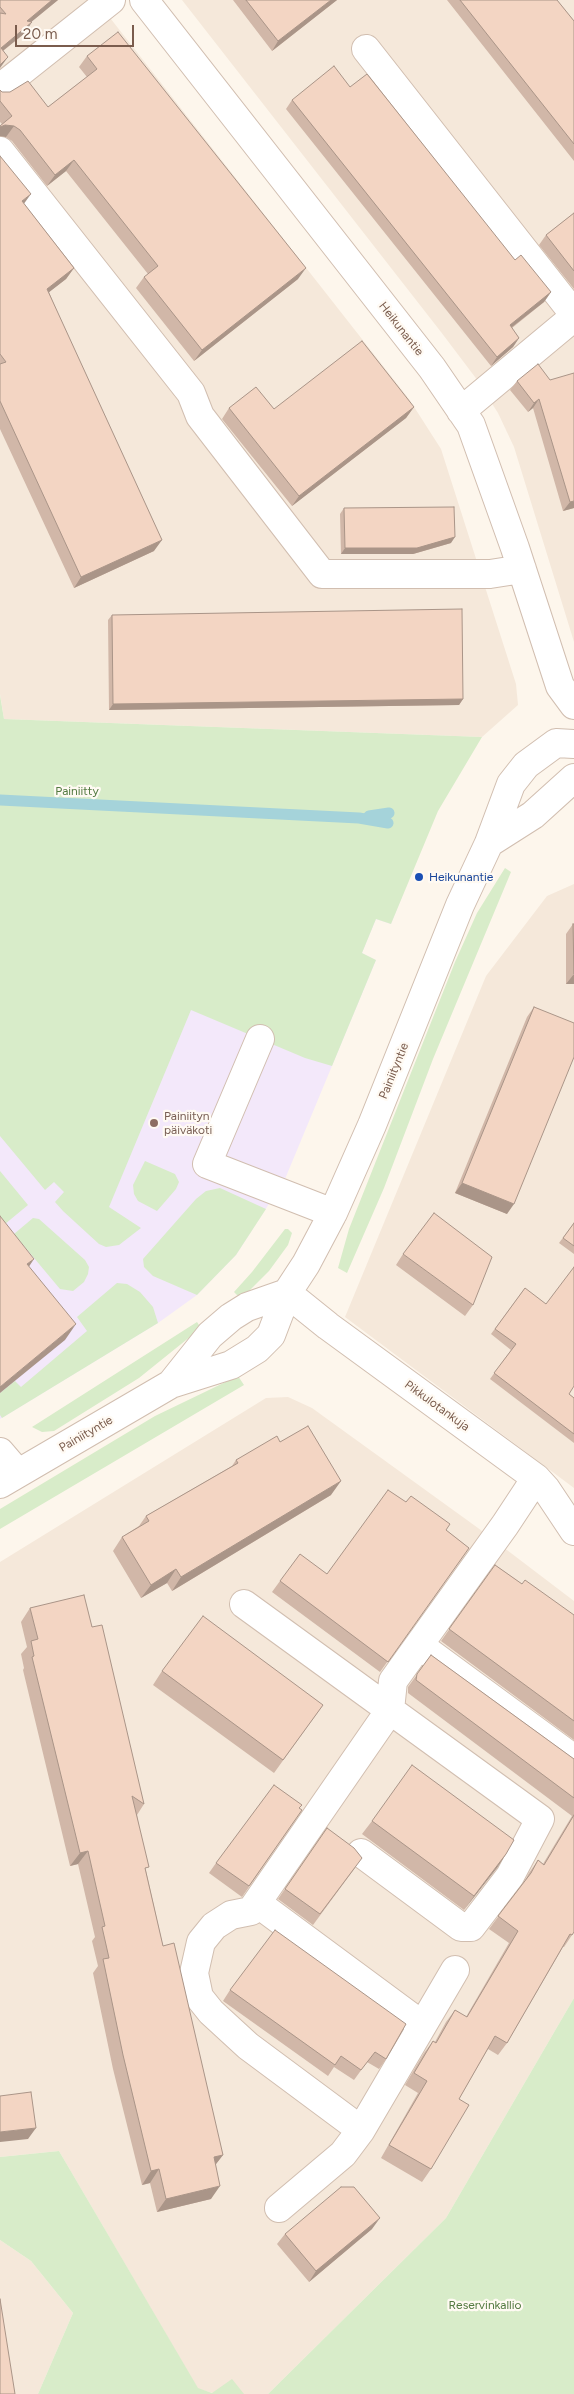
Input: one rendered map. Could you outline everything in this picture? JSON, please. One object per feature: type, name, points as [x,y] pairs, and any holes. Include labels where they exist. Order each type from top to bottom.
[{"type":"street","points":[[0,88],[111,0]]},
{"type":"street","name":"Heikunantie","points":[[144,0],[432,368],[471,425],[522,569],[560,686],[574,705]]},
{"type":"street","points":[[366,50],[574,315],[461,411]]},
{"type":"street","points":[[0,151],[191,393],[200,416],[322,574],[490,574],[522,569]]},
{"type":"street","name":"Painiityntie","points":[[9,1479],[171,1384],[231,1365],[257,1349],[271,1335],[287,1293],[306,1264],[334,1214],[460,906],[489,843],[511,784],[526,766],[556,743],[574,744]]},
{"type":"street","points":[[489,843],[533,815],[574,778]]},
{"type":"street","points":[[260,1039],[207,1164],[334,1214]]},
{"type":"street","name":"Painiityntie","points":[[171,1384],[210,1336],[231,1317],[247,1307],[287,1293]]},
{"type":"street","name":"Pikkulotankuja","points":[[287,1293],[328,1326],[536,1478],[546,1489],[574,1531]]},
{"type":"street","points":[[0,1452],[9,1479]]},
{"type":"street","points":[[361,2130],[248,2046],[211,2012],[199,1997],[194,1973],[201,1942],[214,1926],[231,1915],[251,1911],[257,1903],[390,1710],[394,1681],[536,1478]]},
{"type":"street","points":[[244,1604],[540,1819],[510,1876],[471,1927],[461,1927],[361,1853]]},
{"type":"street","points":[[419,1645],[574,1759]]},
{"type":"street","points":[[257,1903],[422,2025]]},
{"type":"street","points":[[279,2208],[343,2154],[361,2130],[454,1970]]},
{"type":"shaded area","points":[[0,0],[96,0],[409,399],[441,449],[516,684],[518,705],[482,737],[4,719],[0,694]]},
{"type":"shaded area","points":[[182,0],[574,0],[574,642],[514,447],[498,413],[475,377],[441,332]]},
{"type":"shaded area","name":"Painiityn päiväkoti","points":[[0,859],[413,869],[391,924],[376,919],[362,953],[376,960],[285,1179],[236,1255],[197,1295],[158,1323],[0,1419]]},
{"type":"shaded area","points":[[574,884],[574,1488],[345,1317],[486,976],[547,896]]},
{"type":"shaded area","points":[[288,1397],[312,1408],[478,1528],[574,1601],[574,1998],[446,2218],[268,2394],[217,2394],[198,2389],[59,2151],[0,2157],[0,1562],[266,1398]]},
{"type":"shaded area","points":[[0,2240],[31,2261],[73,2313],[38,2394],[0,2394]]},
{"type":"green space","name":"Painiitty","points":[[0,695],[4,719],[482,737],[438,811],[391,924],[376,919],[362,953],[376,960],[332,1066],[305,1058],[191,1010],[109,1207],[141,1228],[119,1245],[106,1247],[99,1244],[55,1202],[64,1192],[54,1182],[45,1190],[0,1136]]},
{"type":"green space","points":[[505,868],[511,872],[433,1059],[384,1188],[347,1273],[338,1268],[349,1229],[455,962],[477,913]]},
{"type":"green space","points":[[145,1161],[175,1174],[179,1182],[176,1189],[157,1211],[138,1201],[134,1194],[133,1185]]},
{"type":"green space","points":[[0,1171],[28,1205],[5,1224],[0,1218]]},
{"type":"green space","points":[[220,1188],[266,1209],[236,1255],[197,1295],[153,1276],[144,1267],[143,1259],[196,1199],[206,1191]]},
{"type":"green space","points":[[33,1218],[39,1219],[85,1260],[89,1267],[84,1282],[73,1291],[60,1289],[14,1234]]},
{"type":"green space","points":[[285,1229],[292,1233],[288,1245],[269,1271],[241,1299],[234,1292]]},
{"type":"green space","points":[[117,1283],[127,1284],[140,1292],[153,1307],[158,1323],[2,1418],[0,1415],[0,1393],[15,1381],[21,1387],[87,1331],[77,1317]]},
{"type":"green space","points":[[197,1322],[201,1328],[139,1378],[54,1431],[42,1432],[32,1427]]},
{"type":"green space","points":[[238,1376],[244,1385],[0,1529],[0,1509],[155,1416]]},
{"type":"green space","name":"Reservinkallio","points":[[574,1998],[574,2394],[268,2394],[446,2218]]},
{"type":"green space","points":[[59,2151],[198,2388],[212,2393],[232,2379],[244,2394],[38,2394],[73,2313],[31,2261],[0,2240],[0,2157]]},
{"type":"building","points":[[0,0],[52,0],[27,21],[32,22],[1,48],[8,57],[0,65],[0,13],[6,14],[0,7]]},
{"type":"building","points":[[246,0],[331,0],[278,41]]},
{"type":"building","points":[[460,0],[557,0],[574,21],[574,144]]},
{"type":"building","points":[[118,32],[306,268],[202,350],[144,277],[158,266],[74,160],[55,175],[20,130],[14,126],[5,125],[0,127],[12,116],[0,101],[0,90],[2,92],[10,92],[28,81],[48,107],[97,69],[87,56]]},
{"type":"building","points":[[334,66],[350,87],[367,74],[515,260],[521,255],[551,292],[510,325],[519,338],[497,357],[292,100]]},
{"type":"building","points":[[0,156],[31,194],[22,201],[74,268],[47,289],[162,540],[81,577],[0,401],[0,364],[6,362],[0,354]]},
{"type":"building","points":[[574,213],[574,271],[546,235]]},
{"type":"building","points":[[362,341],[414,407],[299,496],[229,408],[256,387],[274,409]]},
{"type":"building","points":[[538,364],[550,380],[574,373],[574,501],[570,502],[539,399],[534,403],[517,381]]},
{"type":"building","points":[[454,507],[455,537],[417,548],[345,548],[344,508]]},
{"type":"building","points":[[462,609],[463,699],[113,704],[112,615]]},
{"type":"building","points":[[573,924],[574,924],[574,974]]},
{"type":"building","points":[[534,1007],[574,1023],[574,1057],[514,1204],[462,1183]]},
{"type":"building","points":[[434,1213],[492,1257],[473,1305],[403,1254]]},
{"type":"building","points":[[0,1216],[34,1259],[27,1264],[76,1324],[0,1387]]},
{"type":"building","points":[[574,1223],[574,1246],[563,1238]]},
{"type":"building","points":[[574,1267],[574,1386],[569,1394],[574,1398],[574,1434],[494,1373],[516,1344],[495,1329],[525,1288],[546,1304]]},
{"type":"building","points":[[308,1426],[341,1481],[181,1577],[176,1569],[151,1585],[122,1537],[149,1521],[146,1516],[238,1463],[236,1460],[277,1436],[280,1442]]},
{"type":"building","points":[[388,1490],[406,1502],[411,1496],[450,1524],[446,1530],[469,1548],[388,1662],[280,1581],[300,1554],[327,1574]]},
{"type":"building","points":[[495,1565],[522,1584],[525,1580],[574,1615],[574,1721],[449,1629]]},
{"type":"building","points":[[84,1595],[92,1627],[102,1625],[144,1804],[132,1796],[149,1867],[145,1868],[163,1946],[174,1943],[223,2155],[214,2157],[220,2186],[166,2199],[159,2169],[151,2171],[123,2055],[103,1959],[109,1958],[102,1927],[105,1926],[88,1851],[80,1853],[32,1657],[34,1656],[31,1641],[38,1639],[30,1608]]},
{"type":"building","points":[[203,1616],[323,1705],[283,1760],[162,1671]]},
{"type":"building","points":[[431,1655],[574,1759],[574,1798],[416,1680],[417,1674]]},
{"type":"building","points":[[412,1765],[514,1840],[506,1854],[474,1896],[372,1821]]},
{"type":"building","points":[[274,1785],[302,1805],[299,1808],[302,1810],[249,1886],[216,1863]]},
{"type":"building","points":[[574,1815],[574,1932],[572,1935],[570,1934],[507,2043],[495,2036],[459,2099],[469,2105],[431,2169],[389,2145],[427,2081],[414,2073],[433,2041],[436,2043],[455,2010],[467,2017],[518,1931],[498,1916],[531,1873],[538,1860],[544,1865]]},
{"type":"building","points":[[327,1828],[354,1848],[362,1858],[320,1914],[285,1889]]},
{"type":"building","points":[[275,1930],[406,2024],[386,2059],[375,2052],[361,2070],[341,2056],[335,2065],[230,1990]]},
{"type":"building","points":[[31,2092],[36,2128],[0,2132],[0,2096]]},
{"type":"building","points":[[341,2187],[354,2187],[380,2218],[316,2271],[285,2234]]},
{"type":"building","points":[[0,2299],[15,2394],[0,2394]]},
{"type":"waterway","points":[[0,800],[359,818],[388,823]]},
{"type":"waterway","points":[[369,816],[389,813]]},
{"type":"place","name":"Heikunantie","points":[[419,877]]},
{"type":"place","name":"Painiityn päiväkoti","points":[[154,1123]]}]
